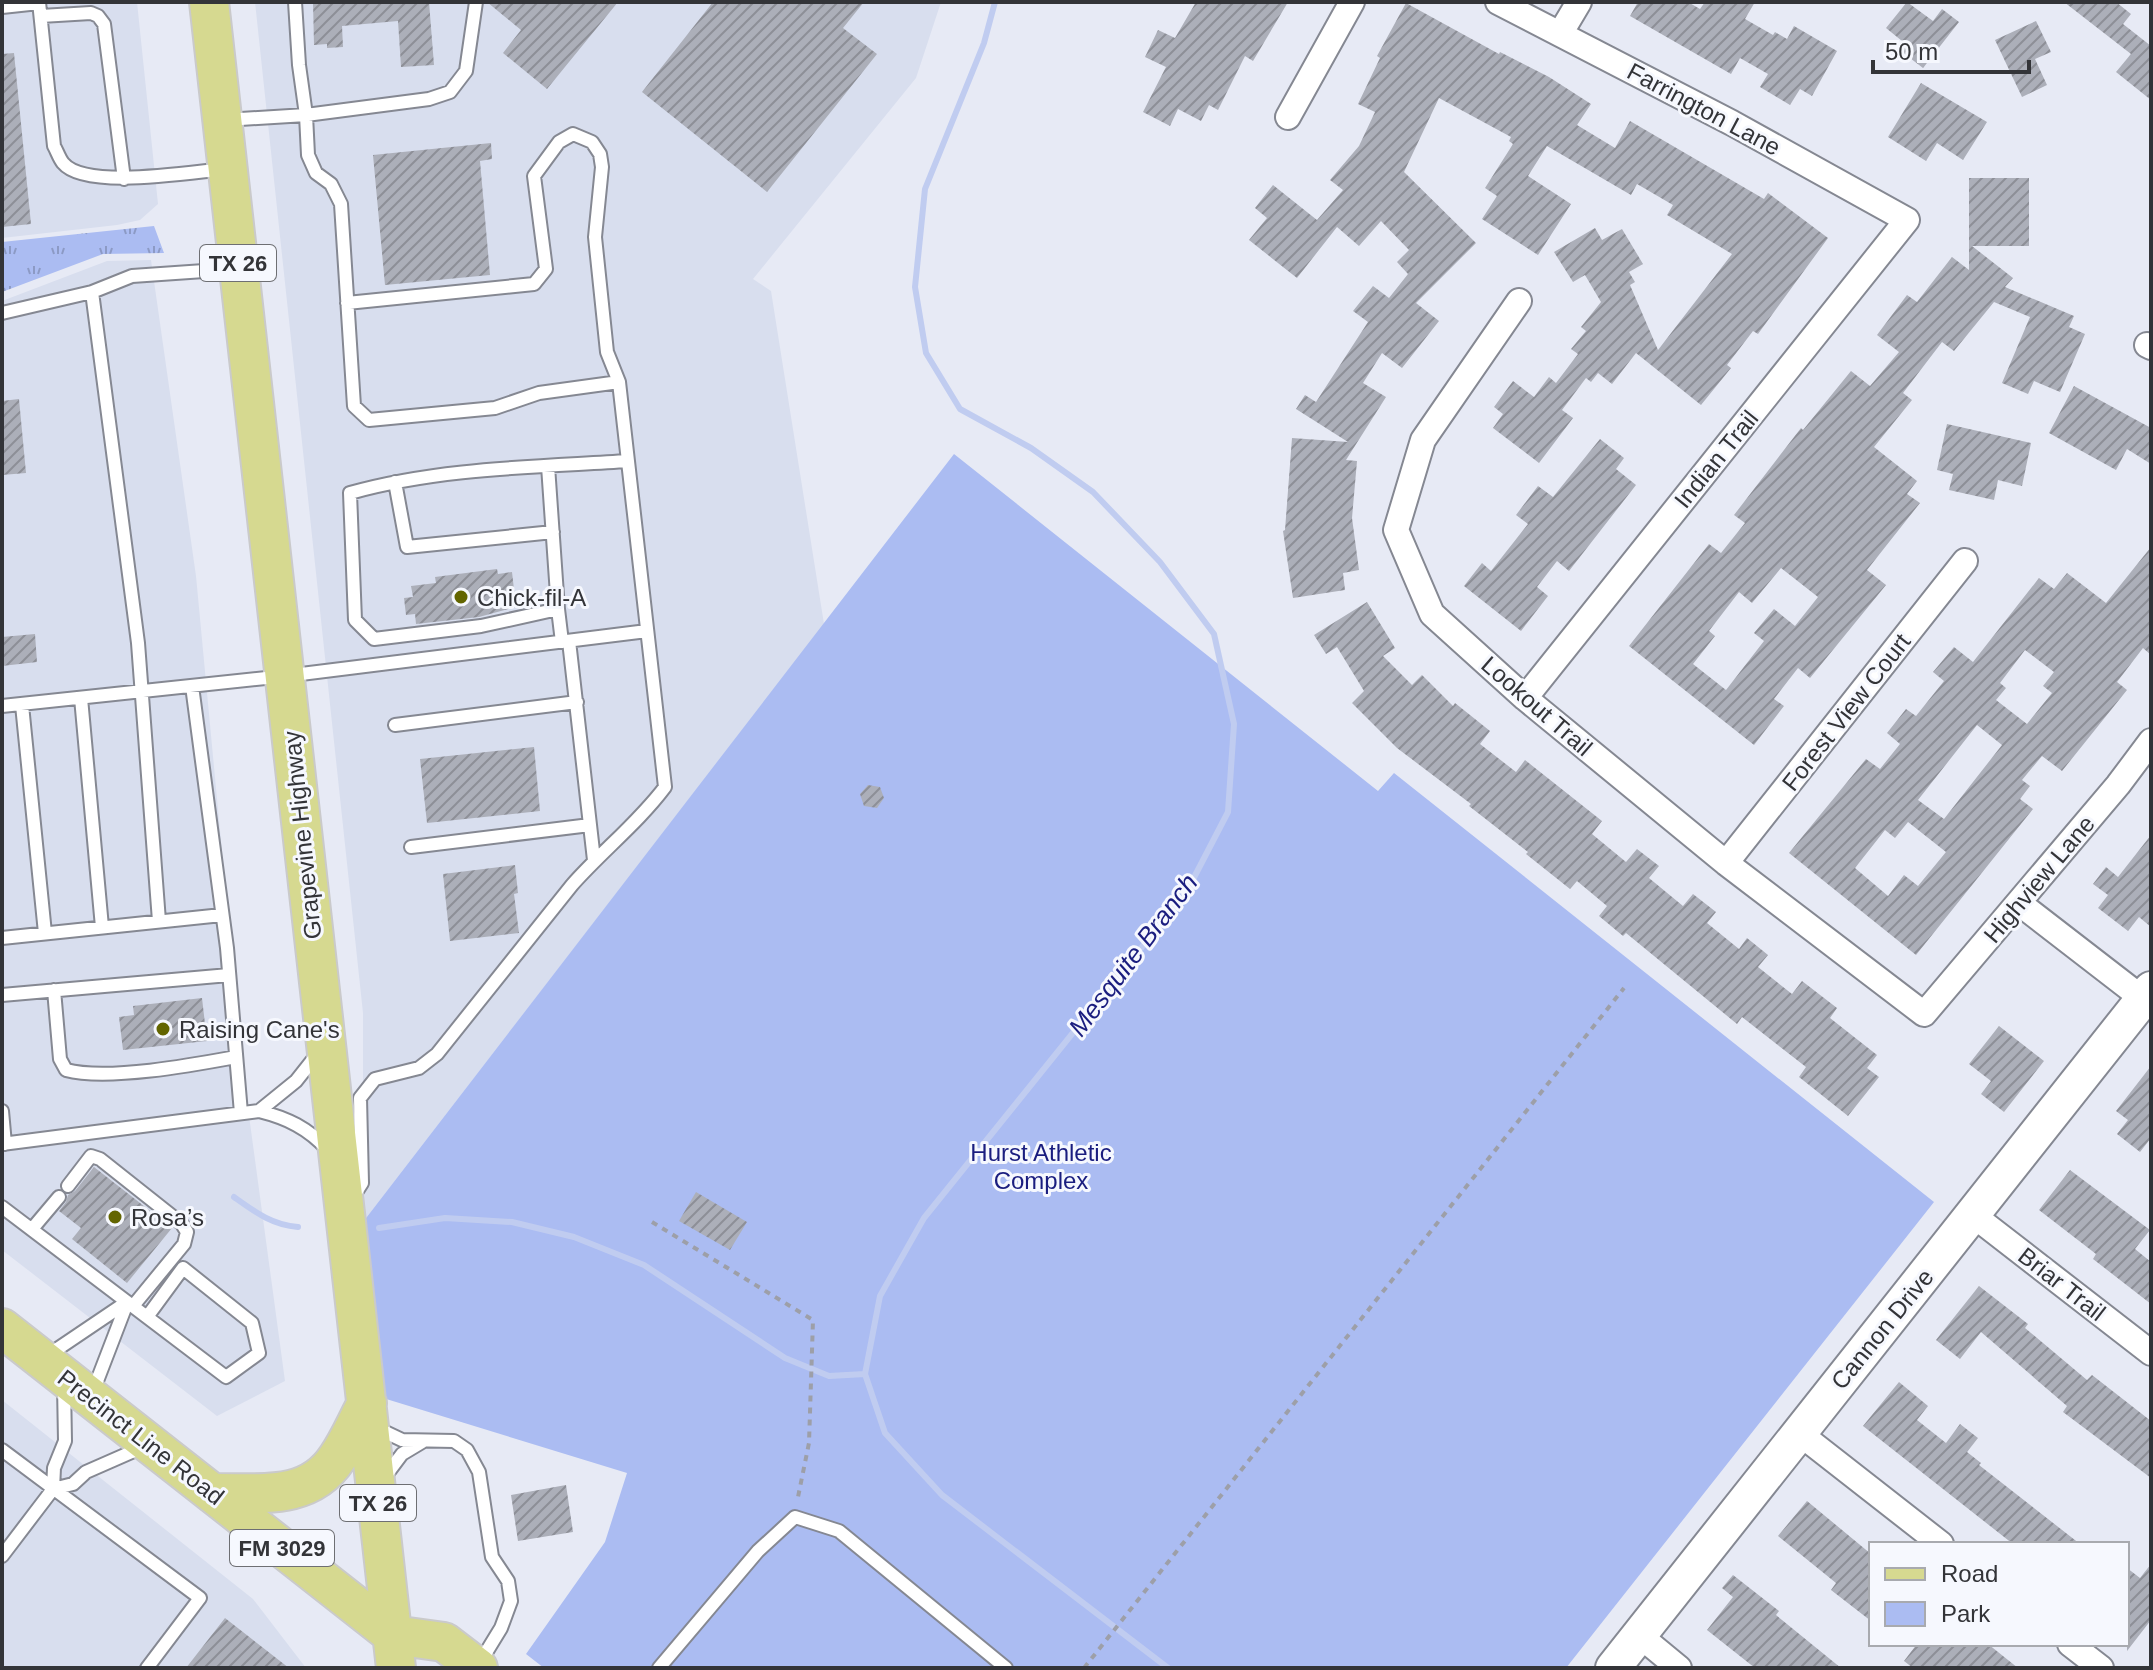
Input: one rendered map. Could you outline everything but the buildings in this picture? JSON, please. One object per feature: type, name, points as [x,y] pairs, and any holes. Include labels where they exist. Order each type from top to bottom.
[{"type":"main road","name":"Grapevine Highway","points":[[209,2],[394,1651]]},
{"type":"main road","name":"Precinct Line Road","points":[[2,1328],[212,1493],[413,1668]]},
{"type":"main road","points":[[212,1493],[288,1491],[318,1480],[337,1459],[367,1410]]},
{"type":"main road","points":[[394,1651],[444,1642],[477,1668]]},
{"type":"street","points":[[1288,117],[1352,2]]},
{"type":"street","name":"Farrington Lane","points":[[1498,2],[1732,123],[1907,220]]},
{"type":"street","points":[[1560,34],[1579,2]]},
{"type":"street","name":"Indian Trail","points":[[1525,698],[1907,220]]},
{"type":"street","name":"Lookout Trail","points":[[1519,301],[1423,440],[1396,530],[1432,614],[1525,698],[1726,863],[1924,1014]]},
{"type":"street","name":"Forest View Court","points":[[1726,863],[1965,561]]},
{"type":"street","name":"Highview Lane","points":[[1924,1014],[2118,785],[2151,741]]},
{"type":"street","points":[[2019,903],[2148,998]]},
{"type":"street","name":"Cannon Drive","points":[[1613,1668],[2148,998]]},
{"type":"street","name":"Briar Trail","points":[[1973,1215],[2151,1353]]},
{"type":"street","points":[[1799,1433],[1938,1542]]},
{"type":"street","points":[[1639,1635],[1679,1668]]},
{"type":"street","points":[[2073,1646],[2101,1668]]},
{"type":"lane","points":[[295,2],[308,155],[316,173],[331,184],[341,204],[354,406],[369,420],[495,408],[539,393],[619,382]]},
{"type":"lane","points":[[222,121],[306,115],[429,99],[450,92],[466,71],[476,2]]},
{"type":"lane","points":[[2,7],[40,7],[91,13],[104,24],[124,179]]},
{"type":"lane","points":[[40,7],[54,146],[63,164],[78,173],[124,179],[228,168]]},
{"type":"lane","points":[[345,1211],[362,1183],[360,1098],[375,1079],[419,1068],[437,1054],[594,860],[650,807],[665,787],[619,382],[607,352],[595,237],[602,167],[600,154],[592,142],[573,134],[559,142],[534,176],[546,269],[534,284],[347,303]]},
{"type":"lane","points":[[2,313],[92,292],[132,276],[239,269]]},
{"type":"lane","points":[[92,292],[138,643],[159,921]]},
{"type":"lane","points":[[558,609],[481,626],[374,639],[355,620],[350,493],[395,482],[628,461]]},
{"type":"lane","points":[[548,466],[558,609],[577,702],[594,860]]},
{"type":"lane","points":[[395,482],[407,547],[553,532]]},
{"type":"lane","points":[[2,706],[285,676],[647,631]]},
{"type":"lane","points":[[192,686],[229,975],[241,1113]]},
{"type":"lane","points":[[81,698],[102,927]]},
{"type":"lane","points":[[395,725],[577,702]]},
{"type":"lane","points":[[22,705],[45,933]]},
{"type":"lane","points":[[411,847],[590,825]]},
{"type":"lane","points":[[2,938],[222,915]]},
{"type":"lane","points":[[2,995],[229,975]]},
{"type":"lane","points":[[54,990],[60,1059],[66,1070],[80,1074],[145,1070],[236,1057]]},
{"type":"lane","points":[[259,1111],[296,1081],[326,1044]]},
{"type":"lane","points":[[2,1111],[4,1144],[259,1111],[285,1117],[308,1130],[327,1149],[340,1171]]},
{"type":"lane","points":[[2,1556],[53,1489],[54,1468],[65,1441],[65,1377],[184,1244],[187,1232],[182,1224],[100,1159],[91,1156],[68,1186]]},
{"type":"lane","points":[[32,1229],[59,1197]]},
{"type":"lane","points":[[2,1207],[226,1377],[259,1353],[252,1323],[183,1268],[147,1317]]},
{"type":"lane","points":[[65,1377],[130,1304]]},
{"type":"lane","points":[[367,1410],[383,1431],[402,1440],[454,1441],[467,1450],[479,1472],[492,1557],[508,1581],[511,1601],[501,1628],[477,1668]]},
{"type":"lane","points":[[377,1496],[386,1473],[402,1454],[422,1441]]},
{"type":"lane","points":[[53,1489],[73,1484],[86,1472],[151,1445]]},
{"type":"lane","points":[[2,1450],[200,1598],[147,1668]]},
{"type":"lane","points":[[659,1668],[758,1551],[795,1517],[839,1531],[1006,1668]]},
{"type":"path","points":[[1084,1668],[1624,988]]},
{"type":"path","points":[[652,1222],[813,1320],[809,1443],[795,1517]]},
{"type":"shaded area","points":[[2,2],[137,2],[158,204],[140,220],[2,238]]},
{"type":"shaded area","points":[[255,2],[941,2],[916,78],[753,279],[771,291],[824,624],[363,1222],[363,1013]]},
{"type":"shaded area","points":[[151,260],[196,576],[242,1064],[285,1381],[217,1416],[2,1250],[2,301],[107,261]]},
{"type":"shaded area","points":[[2,1400],[253,1599],[306,1668],[2,1668]]},
{"type":"green space","points":[[154,226],[164,253],[103,254],[2,292],[2,242]]},
{"type":"green space","name":"Hurst Athletic Complex","points":[[954,454],[1378,791],[1394,773],[1934,1202],[1566,1668],[544,1668],[526,1654],[605,1542],[627,1473],[383,1398],[363,1222]]},
{"type":"waterway","name":"Mesquite Branch","points":[[995,2],[984,43],[925,189],[915,287],[926,353],[960,409],[1031,448],[1093,492],[1160,562],[1214,634],[1234,724],[1228,812],[1187,891],[924,1218],[880,1296],[865,1374],[885,1433],[942,1495],[1168,1668]]},
{"type":"waterway","points":[[234,1197],[272,1221],[298,1227]]},
{"type":"waterway","points":[[379,1228],[445,1218],[512,1222],[574,1237],[644,1265],[785,1358],[829,1376],[865,1374]]},
{"type":"place","name":"Chick-fil-A","points":[[461,597]]},
{"type":"place","name":"Raising Cane's","points":[[163,1029]]},
{"type":"place","name":"Rosa’s","points":[[115,1217]]}]
